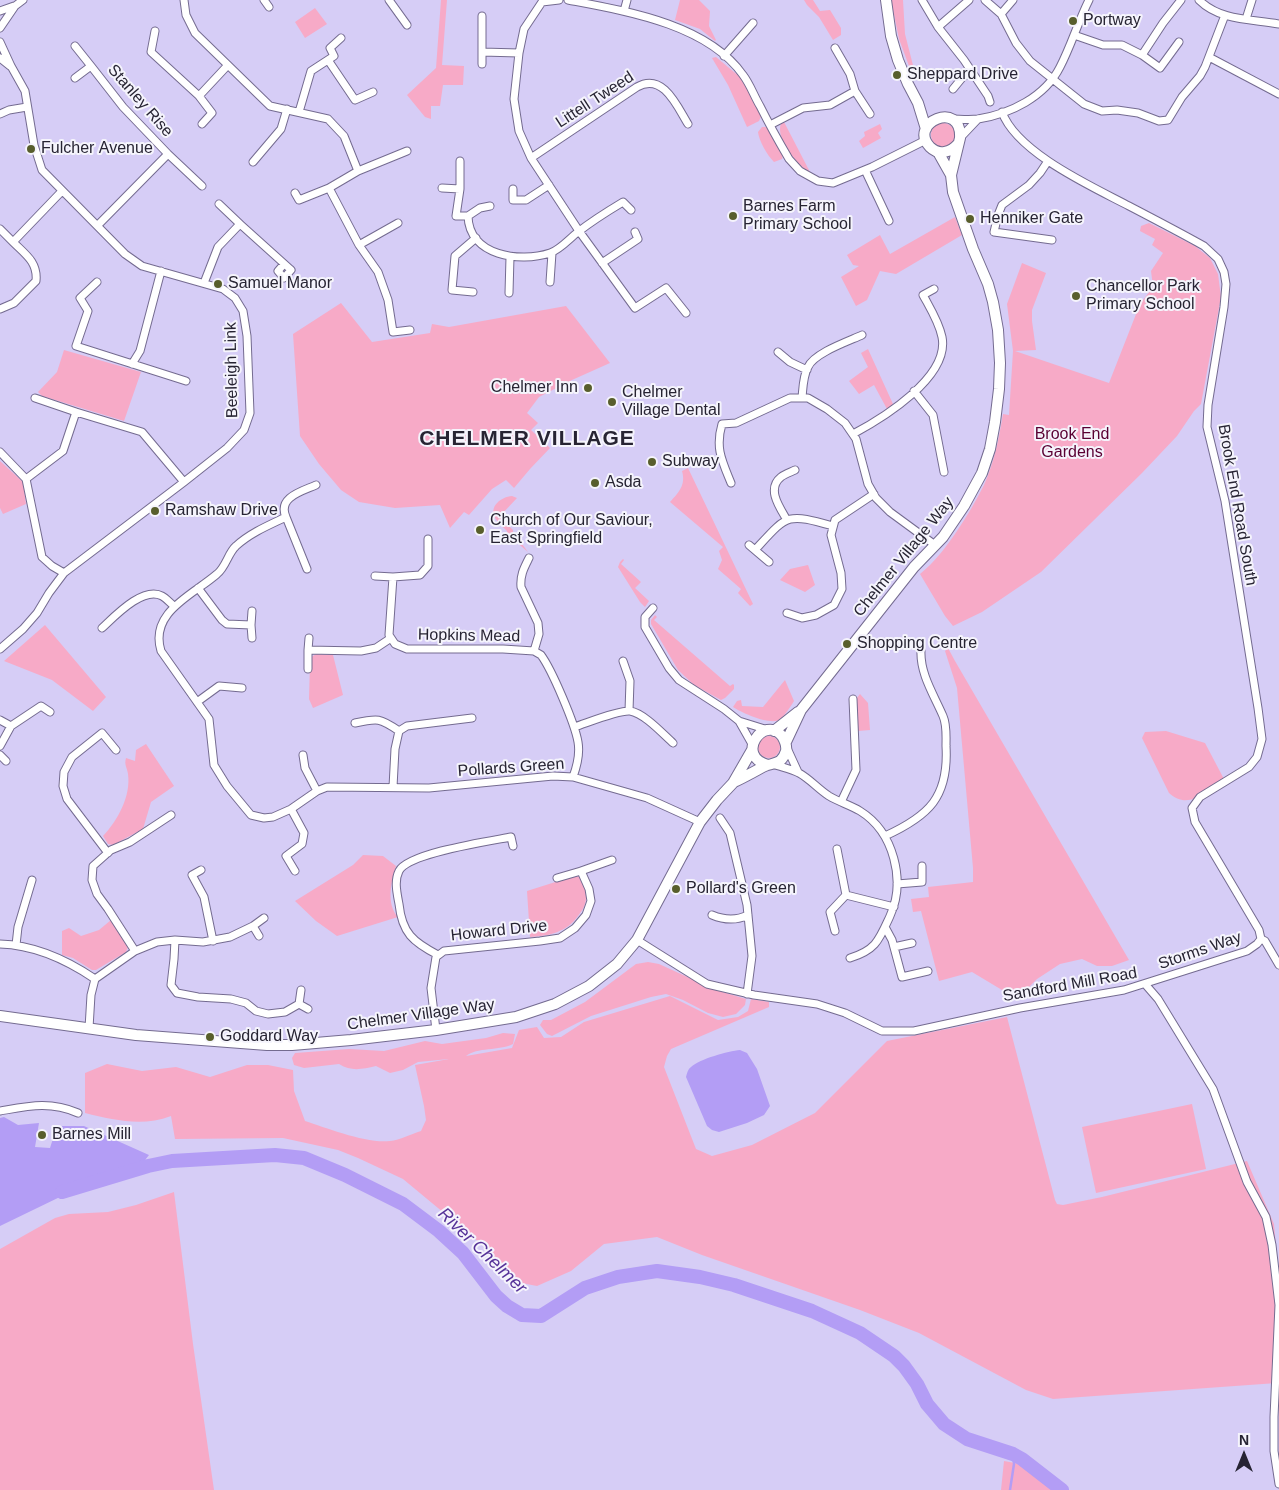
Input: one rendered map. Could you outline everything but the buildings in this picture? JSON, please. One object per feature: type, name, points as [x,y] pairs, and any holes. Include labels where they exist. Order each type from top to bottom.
[{"type":"street","points":[[0,28],[15,6],[22,0]]},
{"type":"street","points":[[184,0],[186,15],[195,33],[270,106],[328,119],[344,136],[358,171]]},
{"type":"street","points":[[264,0],[270,8]]},
{"type":"street","points":[[389,0],[407,25]]},
{"type":"street","points":[[559,0],[542,1],[524,29],[519,52],[514,99],[519,131],[531,158],[549,186],[579,231],[636,308],[666,288],[686,313]]},
{"type":"street","points":[[568,0],[624,11],[686,30],[704,40],[743,75],[789,159],[800,171],[818,181],[834,183],[926,140],[926,128],[918,103],[898,60],[891,36],[886,0]]},
{"type":"street","points":[[624,11],[627,0]]},
{"type":"street","points":[[922,0],[938,27],[971,71],[990,102]]},
{"type":"street","points":[[938,27],[969,0]]},
{"type":"street","points":[[985,0],[1001,14],[1024,55],[1051,79],[1084,104],[1102,111],[1117,110],[1138,113],[1159,121],[1168,120],[1182,97],[1200,76],[1224,15]]},
{"type":"street","points":[[1001,14],[1013,0]]},
{"type":"street","points":[[918,103],[939,118],[950,119],[978,119],[1021,106],[1039,94],[1059,69],[1089,0]]},
{"type":"street","points":[[1142,55],[1181,0]]},
{"type":"street","points":[[1199,0],[1224,15],[1279,24]]},
{"type":"street","points":[[1246,19],[1252,0]]},
{"type":"street","points":[[0,11],[15,6]]},
{"type":"street","points":[[482,16],[482,64]]},
{"type":"street","points":[[724,56],[753,22]]},
{"type":"street","points":[[154,31],[151,52],[199,96],[212,114],[202,124]]},
{"type":"street","points":[[1074,35],[1103,45],[1122,45],[1142,55],[1160,68],[1180,42]]},
{"type":"street","points":[[299,112],[311,71],[334,56],[330,48],[341,38]]},
{"type":"street","name":"Beeleigh Link","points":[[0,42],[25,91],[34,145],[42,170],[125,254],[142,266],[223,289],[235,298],[244,311],[247,336],[250,414],[244,430],[237,440],[64,572],[37,613],[0,649]]},
{"type":"street","name":"Stanley Rise","points":[[75,46],[122,106],[202,186]]},
{"type":"street","points":[[835,48],[850,74],[855,92],[870,114]]},
{"type":"street","points":[[482,52],[519,52]]},
{"type":"street","name":"Beeleigh Link","points":[[0,58],[11,66]]},
{"type":"street","points":[[1208,58],[1279,94]]},
{"type":"street","points":[[328,60],[355,100],[373,92]]},
{"type":"street","points":[[199,96],[228,65]]},
{"type":"street","name":"Stanley Rise","points":[[75,78],[91,66]]},
{"type":"street","points":[[953,89],[971,71]]},
{"type":"street","name":"Littell Tweed","points":[[531,158],[637,87],[649,82],[665,90],[688,124]]},
{"type":"street","points":[[770,125],[803,108],[830,105],[855,92]]},
{"type":"street","points":[[0,114],[27,106]]},
{"type":"street","points":[[253,162],[281,128],[287,109]]},
{"type":"street","name":"Brook End Road South","points":[[1002,112],[1005,120],[1015,132],[1048,161],[1087,185],[1204,246],[1218,259],[1224,272],[1226,297],[1208,404],[1208,427],[1225,502],[1262,739],[1257,757],[1249,767],[1200,797],[1192,808],[1195,822],[1259,930],[1261,939],[1265,941],[1279,965]]},
{"type":"street","points":[[926,128],[939,118]]},
{"type":"street","points":[[950,119],[959,127],[959,141]]},
{"type":"street","points":[[938,152],[949,151],[978,119]]},
{"type":"street","name":"Chelmer Village Way","points":[[926,140],[928,145],[938,152],[951,175]]},
{"type":"street","name":"Chelmer Village Way","points":[[0,1016],[136,1035],[267,1045],[292,1045],[436,1030],[516,1017],[555,1004],[588,986],[617,964],[637,940],[700,822],[717,800],[734,783],[783,758],[786,745],[801,710],[914,568],[935,545],[964,506],[982,473],[990,450],[1000,389],[999,346],[993,302],[953,192],[951,175],[959,141]]},
{"type":"street","points":[[296,193],[299,200],[328,188],[358,171],[407,151]]},
{"type":"street","name":"Stanley Rise","points":[[98,225],[168,154]]},
{"type":"street","points":[[460,161],[460,189],[456,216],[468,216],[480,208],[490,206]]},
{"type":"street","points":[[1048,161],[1029,185],[1002,205],[994,232],[1052,240]]},
{"type":"street","points":[[865,170],[889,221]]},
{"type":"street","points":[[514,189],[513,200],[526,200],[549,186]]},
{"type":"street","points":[[328,188],[359,245],[378,272],[388,300],[393,332],[410,330]]},
{"type":"street","points":[[442,188],[460,189]]},
{"type":"street","points":[[13,242],[62,191]]},
{"type":"street","points":[[468,216],[468,226],[476,238],[488,249],[510,256],[525,258],[552,252],[579,231],[623,202],[631,210]]},
{"type":"street","points":[[218,204],[284,264]]},
{"type":"street","points":[[359,245],[398,223]]},
{"type":"street","points":[[204,283],[218,247],[240,224]]},
{"type":"street","points":[[0,229],[31,261],[37,272],[36,281],[14,303],[0,310]]},
{"type":"street","points":[[602,263],[638,239],[635,232]]},
{"type":"street","points":[[473,292],[452,290],[455,256],[476,238]]},
{"type":"street","points":[[550,282],[552,252]]},
{"type":"street","points":[[509,293],[510,256]]},
{"type":"street","points":[[132,364],[140,352],[161,272]]},
{"type":"street","points":[[97,282],[80,298],[88,311],[76,346],[186,381]]},
{"type":"street","points":[[853,434],[888,414],[914,391],[937,366],[942,352],[942,338],[938,324],[923,295],[934,289]]},
{"type":"street","points":[[802,398],[808,365],[821,354],[862,335]]},
{"type":"street","points":[[778,352],[790,362],[807,370]]},
{"type":"street","points":[[914,391],[933,415],[944,472]]},
{"type":"street","points":[[35,398],[142,432],[184,482]]},
{"type":"street","points":[[731,482],[718,451],[718,436],[722,424],[736,423],[790,398],[808,398],[827,409],[845,423],[853,434],[868,484],[876,498],[890,512],[935,545]]},
{"type":"street","points":[[26,479],[63,451],[76,412]]},
{"type":"street","points":[[0,452],[26,479],[42,557],[52,566],[64,572]]},
{"type":"street","points":[[787,520],[774,496],[775,486],[780,477],[795,470]]},
{"type":"street","points":[[306,569],[283,507],[292,495],[316,485]]},
{"type":"street","points":[[787,612],[802,618],[816,615],[834,605],[842,589],[842,573],[831,535],[835,520],[874,494]]},
{"type":"street","name":"Pollards Green","points":[[286,517],[258,531],[235,546],[219,573],[174,606],[160,626],[158,641],[161,651],[209,719],[214,765],[237,800],[250,815],[264,818],[273,817],[291,809],[317,791],[327,787],[428,788],[553,776],[574,777],[647,798],[700,822]]},
{"type":"street","points":[[769,562],[752,547],[783,521],[796,517],[833,526]]},
{"type":"street","points":[[375,576],[420,575],[428,566],[428,539]]},
{"type":"street","points":[[529,558],[523,568],[520,581],[538,623],[539,634],[534,651]]},
{"type":"street","points":[[308,650],[361,651],[376,648],[391,638],[389,635],[393,577]]},
{"type":"street","points":[[198,588],[227,624],[252,625]]},
{"type":"street","points":[[102,628],[140,597],[152,593],[162,596],[174,606]]},
{"type":"street","points":[[653,608],[645,617],[645,627],[669,668],[679,680],[739,720],[771,731],[783,738],[798,772]]},
{"type":"street","points":[[252,611],[252,638]]},
{"type":"street","points":[[308,669],[309,638]]},
{"type":"street","name":"Hopkins Mead","points":[[391,638],[395,644],[407,650],[534,651],[541,655],[574,727],[579,744],[574,777]]},
{"type":"street","points":[[885,836],[915,821],[930,807],[939,793],[946,773],[944,718],[922,666],[921,651]]},
{"type":"street","points":[[623,661],[630,681],[629,711]]},
{"type":"street","points":[[197,702],[220,686],[242,688]]},
{"type":"street","points":[[842,802],[856,770],[852,699]]},
{"type":"street","points":[[0,746],[11,726],[41,706],[50,712]]},
{"type":"street","name":"Chelmer Village Way","points":[[734,783],[758,735],[771,731],[801,710]]},
{"type":"street","points":[[574,727],[629,711],[639,714],[673,743]]},
{"type":"street","points":[[393,787],[395,749],[399,731],[408,726],[472,718]]},
{"type":"street","points":[[355,723],[373,719],[384,720],[399,731]]},
{"type":"street","points":[[0,720],[11,726]]},
{"type":"street","points":[[739,720],[758,760],[798,772],[829,796],[860,811],[885,836],[896,867],[897,884],[894,907],[875,944],[864,953],[850,958]]},
{"type":"street","points":[[108,853],[67,799],[63,783],[64,772],[72,757],[102,733],[116,750]]},
{"type":"street","points":[[302,755],[305,768],[317,791]]},
{"type":"street","points":[[291,809],[304,833],[302,844],[286,856],[295,871]]},
{"type":"street","points":[[136,951],[97,894],[92,880],[93,866],[108,853],[130,842],[171,814]]},
{"type":"street","points":[[720,818],[730,833],[748,915],[752,956],[747,994]]},
{"type":"street","points":[[438,955],[409,936],[402,922],[396,883],[400,869],[410,861],[425,855],[511,837],[513,846]]},
{"type":"street","points":[[837,849],[846,895]]},
{"type":"street","points":[[557,878],[612,860]]},
{"type":"street","points":[[897,884],[922,882],[922,866]]},
{"type":"street","points":[[200,870],[192,875],[204,896],[213,941]]},
{"type":"street","name":"Howard Drive","points":[[436,1030],[431,988],[432,972],[436,957],[444,951],[540,942],[560,938],[574,928],[586,915],[591,901],[589,889],[581,871]]},
{"type":"street","points":[[16,945],[18,927],[32,880]]},
{"type":"street","points":[[846,895],[894,907]]},
{"type":"street","points":[[834,931],[830,912],[846,895]]},
{"type":"street","points":[[712,915],[729,919],[748,915]]},
{"type":"street","points":[[89,1028],[91,995],[95,979],[136,951],[157,942],[175,940],[203,942],[230,937],[253,926],[264,918]]},
{"type":"street","points":[[253,926],[259,936]]},
{"type":"street","points":[[885,927],[894,947],[902,977],[928,971]]},
{"type":"street","name":"Storms Way","points":[[1144,984],[1247,951],[1261,939]]},
{"type":"street","points":[[175,940],[170,985],[177,993],[198,997],[231,999],[246,1004],[256,1011],[268,1014],[285,1012],[299,1004]]},
{"type":"street","name":"Sandford Mill Road","points":[[637,940],[707,984],[747,994],[817,1004],[845,1013],[882,1031],[898,1032],[939,1026],[996,1012],[1124,990],[1144,984],[1158,999],[1212,1089],[1247,1182],[1266,1217],[1272,1245],[1279,1305],[1274,1417],[1274,1452],[1279,1484]]},
{"type":"street","points":[[894,947],[912,943]]},
{"type":"street","points":[[0,944],[16,945],[59,958],[95,979]]},
{"type":"street","points":[[299,1004],[301,990]]},
{"type":"street","points":[[299,1004],[308,1009]]},
{"type":"street","points":[[0,1111],[46,1104],[78,1113]]},
{"type":"green space","points":[[441,0],[447,0],[442,65],[464,66],[463,85],[443,85],[440,106],[431,106],[431,119],[425,117],[407,95],[436,68]]},
{"type":"green space","points":[[680,0],[699,0],[710,11],[709,26],[715,41],[700,29],[675,20]]},
{"type":"green space","points":[[804,0],[813,0],[820,11],[830,10],[841,28],[841,35],[833,40],[819,17]]},
{"type":"green space","points":[[891,0],[903,0],[905,34],[915,73],[912,74],[899,39]]},
{"type":"green space","points":[[315,8],[327,24],[305,38],[295,22]]},
{"type":"green space","points":[[716,57],[740,77],[762,114],[759,121],[747,127],[728,85],[712,58]]},
{"type":"green space","points":[[783,120],[811,174],[799,164],[783,142],[780,126]]},
{"type":"green space","points":[[943,123],[948,124],[954,130],[954,140],[948,146],[943,147],[938,146],[932,140],[931,135],[932,130],[938,124]]},
{"type":"green space","points":[[880,124],[882,129],[878,133],[881,138],[863,148],[859,141],[865,136],[864,132]]},
{"type":"green space","points":[[762,127],[766,127],[770,131],[783,155],[782,159],[774,162],[766,152],[758,132]]},
{"type":"green space","points":[[955,217],[962,235],[896,274],[880,271],[867,300],[856,306],[841,277],[859,266],[853,265],[847,255],[880,235],[890,254]]},
{"type":"green space","name":"Brook End Gardens","points":[[1149,223],[1195,246],[1210,258],[1218,274],[1221,297],[1201,404],[1177,436],[1142,473],[1041,572],[982,612],[953,626],[920,574],[944,548],[975,503],[991,468],[1003,414],[1009,415],[1013,351],[1007,304],[1022,263],[1046,273],[1032,310],[1036,350],[1015,351],[1109,383],[1140,304],[1153,287],[1151,271],[1163,253],[1152,245],[1155,239],[1140,231],[1141,226]]},
{"type":"green space","points":[[341,303],[372,342],[430,333],[432,324],[449,327],[566,306],[610,363],[539,397],[527,413],[538,423],[531,430],[550,448],[514,488],[506,480],[492,489],[469,515],[464,512],[450,528],[440,505],[395,508],[359,502],[341,490],[319,464],[300,436],[293,334]]},
{"type":"green space","points":[[868,349],[893,404],[887,409],[874,385],[859,394],[849,381],[868,367],[861,353]]},
{"type":"green space","points":[[64,350],[141,372],[124,421],[42,396],[38,392],[57,372]]},
{"type":"green space","points":[[0,461],[23,482],[26,504],[3,514],[0,508]]},
{"type":"green space","points":[[688,468],[753,604],[750,606],[738,593],[741,589],[718,569],[722,560],[719,551],[723,547],[670,502],[682,484],[682,471]]},
{"type":"green space","points":[[512,496],[517,498],[502,514],[509,520],[506,523],[513,530],[513,535],[528,552],[507,534],[507,531],[495,518],[494,510],[497,503],[504,498]]},
{"type":"green space","points":[[623,559],[621,564],[641,582],[635,588],[649,601],[645,607],[618,567]]},
{"type":"green space","points":[[808,565],[815,585],[805,592],[780,580],[790,569]]},
{"type":"green space","points":[[655,615],[657,617],[654,620],[730,686],[734,685],[734,689],[725,698],[721,700],[694,685],[678,670],[651,624],[651,620]]},
{"type":"green space","points":[[45,625],[106,697],[93,711],[52,680],[4,661]]},
{"type":"green space","points":[[948,648],[1129,960],[1112,966],[1097,966],[1082,959],[1060,964],[1037,979],[1017,999],[972,972],[939,981],[921,911],[913,912],[911,899],[929,897],[928,887],[973,882],[957,688],[945,651]]},
{"type":"green space","points":[[316,654],[333,655],[343,695],[313,708],[309,699],[310,658]]},
{"type":"green space","points":[[785,680],[794,701],[779,720],[762,720],[733,707],[737,701],[741,700],[742,706],[763,707]]},
{"type":"green space","points":[[860,694],[868,703],[870,730],[858,731],[856,699]]},
{"type":"green space","points":[[1166,731],[1205,743],[1225,781],[1190,800],[1176,798],[1169,793],[1142,738],[1145,732]]},
{"type":"green space","points":[[769,736],[777,739],[780,747],[777,755],[769,758],[761,755],[758,747],[761,739]]},
{"type":"green space","points":[[146,744],[174,786],[151,802],[143,829],[113,845],[108,844],[103,836],[114,823],[127,791],[128,774],[125,764],[126,758],[135,761],[136,750]]},
{"type":"green space","points":[[363,855],[383,856],[396,866],[391,886],[391,899],[394,912],[398,917],[337,936],[316,921],[295,901],[353,865]]},
{"type":"green space","points":[[580,876],[585,889],[586,901],[574,921],[557,932],[544,936],[530,937],[527,891]]},
{"type":"green space","points":[[111,920],[128,947],[126,952],[96,970],[92,970],[73,958],[62,955],[62,931],[69,928],[81,936],[99,930]]},
{"type":"green space","points":[[648,962],[659,964],[716,990],[746,999],[745,1005],[736,1014],[723,1017],[708,1013],[683,1000],[666,994],[591,1016],[552,1036],[547,1034],[540,1025],[543,1020],[551,1020],[585,1002],[636,964]]},
{"type":"green space","points":[[670,996],[718,1020],[738,1017],[748,1011],[751,999],[769,1002],[769,1007],[671,1049],[667,1056],[664,1067],[696,1149],[712,1156],[752,1145],[815,1113],[887,1041],[1007,1017],[1057,1204],[1063,1205],[1102,1197],[1247,1161],[1274,1224],[1279,1282],[1277,1383],[1053,1399],[1026,1390],[919,1333],[657,1237],[604,1244],[571,1271],[537,1286],[516,1282],[485,1247],[403,1179],[338,1150],[283,1138],[175,1139],[171,1116],[139,1122],[117,1120],[85,1113],[85,1073],[107,1064],[142,1071],[176,1067],[210,1077],[247,1065],[268,1065],[293,1070],[294,1091],[305,1121],[359,1138],[381,1141],[394,1140],[421,1131],[426,1120],[415,1065],[449,1059],[418,1062],[403,1070],[390,1073],[376,1066],[353,1069],[339,1064],[304,1068],[294,1065],[292,1058],[295,1053],[349,1049],[384,1051],[425,1041],[442,1044],[486,1038],[503,1033],[515,1034],[513,1044],[501,1048],[476,1051],[466,1056],[512,1048],[519,1030],[537,1027],[544,1038],[561,1037],[584,1022]]},
{"type":"green space","points":[[1192,1104],[1206,1169],[1096,1193],[1082,1127]]},
{"type":"green space","points":[[174,1192],[214,1490],[0,1490],[0,1249],[55,1218],[69,1214],[108,1212]]},
{"type":"green space","points":[[1004,1461],[1026,1465],[1054,1490],[1001,1490]]},
{"type":"shaded area","points":[[740,1050],[747,1053],[757,1069],[770,1106],[764,1115],[747,1123],[719,1132],[712,1130],[707,1126],[686,1077],[687,1073],[695,1064],[707,1058]]},
{"type":"shaded area","points":[[4,1117],[18,1125],[39,1123],[35,1147],[50,1148],[57,1126],[84,1126],[149,1155],[138,1169],[91,1181],[77,1188],[78,1190],[0,1226],[0,1118]]},
{"type":"waterway","name":"River Chelmer","points":[[62,1192],[148,1166],[172,1161],[275,1155],[304,1158],[345,1175],[403,1204],[439,1231],[463,1253],[496,1296],[507,1306],[522,1315],[541,1316],[585,1288],[618,1277],[657,1271],[700,1277],[734,1285],[812,1311],[860,1333],[894,1356],[904,1366],[917,1384],[927,1404],[944,1424],[967,1439],[1013,1454],[1022,1459],[1062,1490]]},
{"type":"waterway","name":"River Chelmer","points":[[140,1162],[148,1166]]},
{"type":"waterway","points":[[1010,1490],[1014,1464],[1013,1454]]},
{"type":"place","name":"Portway","points":[[1073,21]]},
{"type":"place","name":"Sheppard Drive","points":[[897,75]]},
{"type":"place","name":"Fulcher Avenue","points":[[31,149]]},
{"type":"place","name":"Barnes Farm Primary School","points":[[733,216]]},
{"type":"place","name":"Henniker Gate","points":[[970,219]]},
{"type":"place","name":"Samuel Manor","points":[[218,284]]},
{"type":"place","name":"Chancellor Park Primary School","points":[[1076,296]]},
{"type":"place","name":"Chelmer Inn","points":[[588,388]]},
{"type":"place","name":"Chelmer Village Dental","points":[[612,402]]},
{"type":"place","name":"Subway","points":[[652,462]]},
{"type":"place","name":"Asda","points":[[595,483]]},
{"type":"place","name":"Ramshaw Drive","points":[[155,511]]},
{"type":"place","name":"Church of Our Saviour, East Springfield","points":[[480,530]]},
{"type":"place","name":"Shopping Centre","points":[[847,644]]},
{"type":"place","name":"Pollard's Green","points":[[676,889]]},
{"type":"place","name":"Goddard Way","points":[[210,1037]]},
{"type":"place","name":"Barnes Mill","points":[[42,1135]]},
{"type":"district","name":"CHELMER VILLAGE","points":[[527,439]]}]
